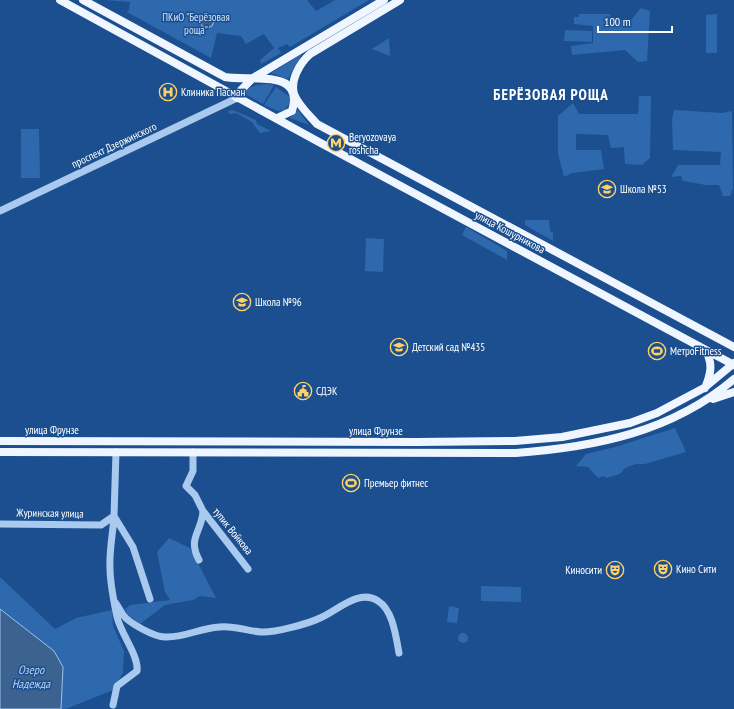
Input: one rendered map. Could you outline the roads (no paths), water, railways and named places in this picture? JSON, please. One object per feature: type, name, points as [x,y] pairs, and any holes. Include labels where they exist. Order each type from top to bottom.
[{"type":"main road","points":[[60,0],[238,98],[241,90],[253,78],[384,0]]},
{"type":"main road","points":[[83,0],[218,74],[236,80],[253,78]]},
{"type":"main road","points":[[277,118],[292,112],[295,99],[294,93],[297,72],[306,58],[400,0]]},
{"type":"main road","name":"улица Кошурникова","points":[[253,78],[264,77],[278,80],[287,85],[294,93],[299,104],[317,124],[322,127],[734,347]]},
{"type":"main road","name":"улица Кошурникова","points":[[238,98],[706,351],[734,364]]},
{"type":"main road","points":[[718,339],[727,341],[734,340]]},
{"type":"main road","points":[[704,388],[711,369],[710,358],[706,351]]},
{"type":"main road","name":"улица Фрунзе","points":[[0,441],[379,442],[515,441],[562,437],[630,423],[653,415],[704,388],[734,364]]},
{"type":"main road","name":"улица Фрунзе","points":[[0,452],[379,453],[516,452],[562,449],[634,434],[677,417],[707,401],[734,379]]},
{"type":"main road","points":[[707,401],[732,393]]},
{"type":"main road","points":[[329,442],[329,453]]},
{"type":"main road","points":[[379,442],[379,453]]},
{"type":"street","name":"проспект Дзержинского","points":[[0,211],[238,98]]},
{"type":"street","points":[[113,706],[117,686],[137,671],[138,664],[124,637],[114,602],[110,568],[114,516],[116,452]]},
{"type":"street","points":[[193,452],[193,471],[186,486],[195,495],[203,511]]},
{"type":"street","name":"тупик Войкова","points":[[200,560],[194,551],[194,543],[196,533],[203,519],[203,511]]},
{"type":"street","name":"тупик Войкова","points":[[203,511],[248,568]]},
{"type":"street","points":[[114,516],[133,547],[150,599]]},
{"type":"street","name":"Журинская улица","points":[[0,524],[101,525],[114,516]]},
{"type":"street","points":[[114,602],[123,616],[147,632],[166,637],[225,626],[263,632],[274,631],[319,619],[352,600],[361,597],[370,598],[378,600],[387,610],[399,653]]},
{"type":"water","points":[[199,19],[215,19],[212,26],[207,28],[202,26]]},
{"type":"water","name":"Озеро Надежда","points":[[0,609],[54,651],[63,667],[61,709],[0,709]]},
{"type":"place","name":"Клиника Пасман","points":[[168,92]]},
{"type":"place","name":"Beryozovaya roshcha","points":[[336,143]]},
{"type":"place","name":"Школа №53","points":[[607,189]]},
{"type":"place","name":"Школа №96","points":[[242,302]]},
{"type":"place","name":"Детский сад №435","points":[[399,347]]},
{"type":"place","name":"МетроFitness","points":[[657,351]]},
{"type":"place","name":"СДЭК","points":[[303,391]]},
{"type":"place","name":"Премьер фитнес","points":[[351,483]]},
{"type":"place","name":"Кино Сити","points":[[663,569]]},
{"type":"place","name":"Киносити","points":[[615,570]]},
{"type":"district","name":"БЕРЁЗОВАЯ РОЩА","points":[[551,95]]},
{"type":"park label","name":"ПКиО \"Берёзовая роща\"","points":[[196,23]]}]
